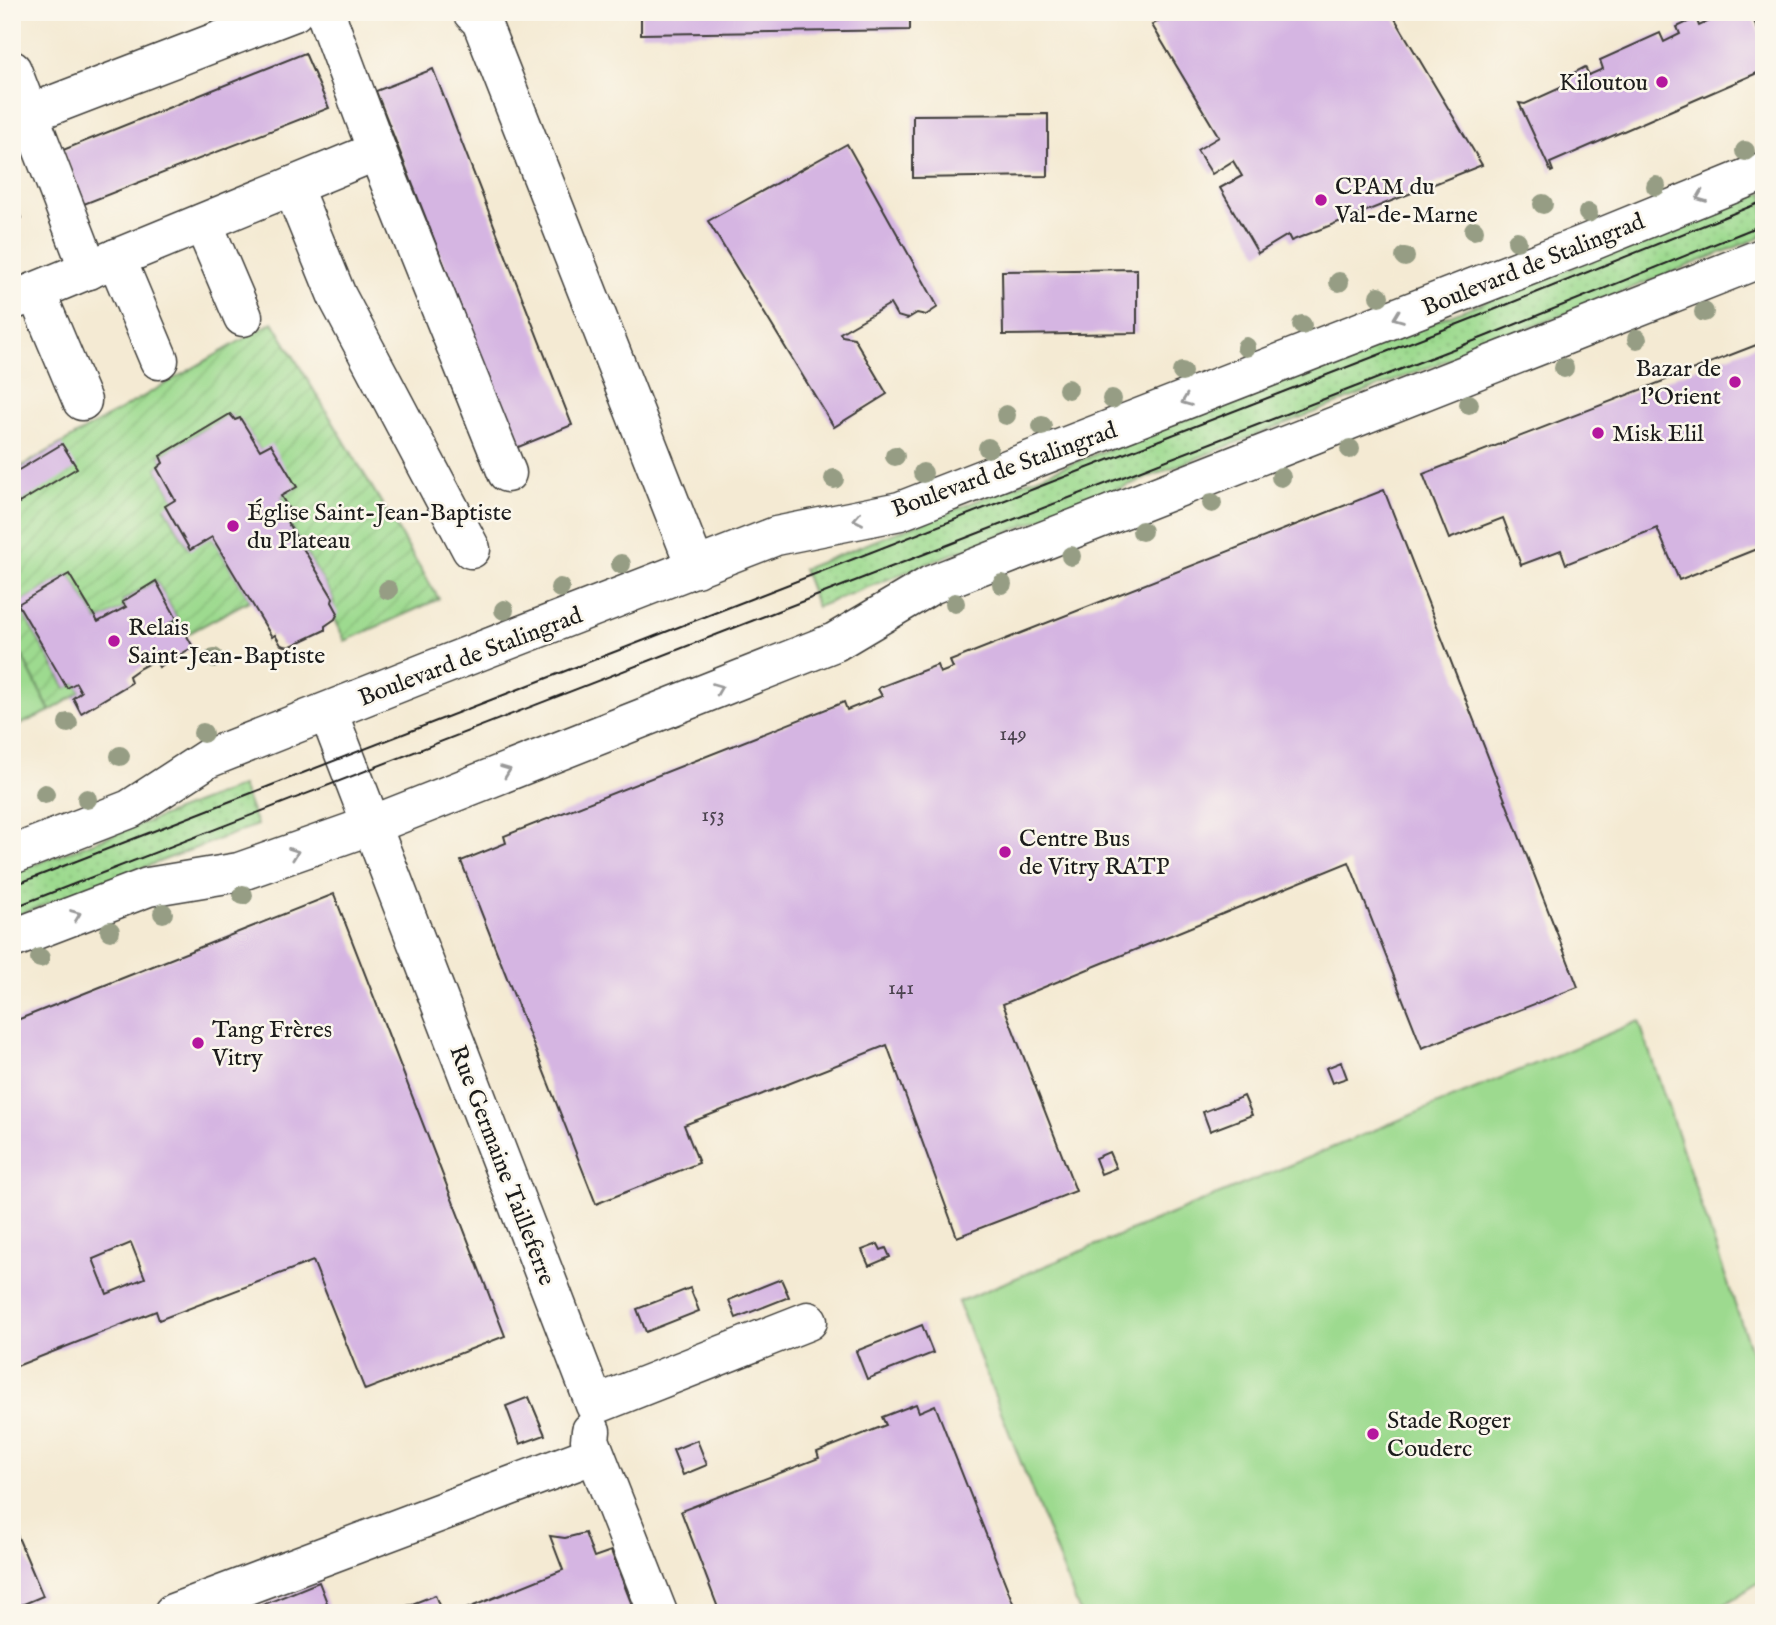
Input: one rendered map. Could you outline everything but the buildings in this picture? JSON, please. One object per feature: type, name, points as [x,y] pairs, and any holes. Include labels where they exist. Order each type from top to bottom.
[{"type":"main road","points":[[29,114],[294,12]]},
{"type":"main road","points":[[325,12],[377,151],[507,472]]},
{"type":"main road","points":[[472,12],[481,21],[696,568]]},
{"type":"main road","points":[[12,70],[29,114],[103,264],[159,359]]},
{"type":"main road","points":[[82,401],[24,297],[377,151]]},
{"type":"main road","name":"Boulevard de Stalingrad","points":[[12,855],[130,809],[207,759],[776,536],[900,511],[1580,246],[1764,171]]},
{"type":"main road","points":[[292,186],[337,296],[471,549]]},
{"type":"main road","points":[[203,223],[243,317]]},
{"type":"main road","points":[[12,939],[148,887],[239,872],[372,824],[835,642],[931,585],[1764,257]]},
{"type":"main road","name":"Rue Germaine Tailleferre","points":[[328,712],[595,1405]]},
{"type":"main road","points":[[658,1613],[590,1440],[595,1405],[808,1321]]},
{"type":"main road","points":[[173,1613],[595,1454]]},
{"type":"green space","points":[[1764,192],[1764,236],[817,607],[803,569]]},
{"type":"green space","points":[[273,322],[439,599],[345,641],[335,619],[333,598],[283,515],[289,511],[281,496],[297,487],[260,450],[240,419],[235,420],[230,414],[160,456],[163,463],[157,468],[175,500],[165,507],[189,549],[212,537],[250,600],[186,635],[173,629],[170,623],[177,618],[156,581],[122,601],[126,607],[98,622],[69,574],[18,604],[66,688],[76,683],[81,692],[50,711],[12,636],[12,472]]},
{"type":"green space","points":[[12,636],[50,711],[12,728]]},
{"type":"green space","points":[[242,786],[257,825],[12,917],[12,873]]},
{"type":"green space","name":"Stade Roger Couderc","points":[[1639,1021],[1764,1390],[1764,1579],[1711,1613],[1080,1613],[958,1302]]},
{"type":"tram line","points":[[12,886],[1476,317],[1764,201]]},
{"type":"tram line","points":[[12,908],[1484,337],[1764,224]]},
{"type":"place","name":"Kiloutou","points":[[1662,82]]},
{"type":"place","name":"CPAM du Val-de-Marne","points":[[1321,200]]},
{"type":"place","name":"Bazar de l'Orient","points":[[1735,382]]},
{"type":"place","name":"Misk Elil","points":[[1598,433]]},
{"type":"place","name":"Église Saint-Jean-Baptiste du Plateau","points":[[233,526]]},
{"type":"place","name":"Relais Saint-Jean-Baptiste","points":[[114,641]]},
{"type":"place","name":"Centre Bus de Vitry RATP","points":[[1005,852]]},
{"type":"place","name":"Tang Frères Vitry","points":[[198,1043]]},
{"type":"place","name":"Stade Roger Couderc","points":[[1373,1434]]}]
